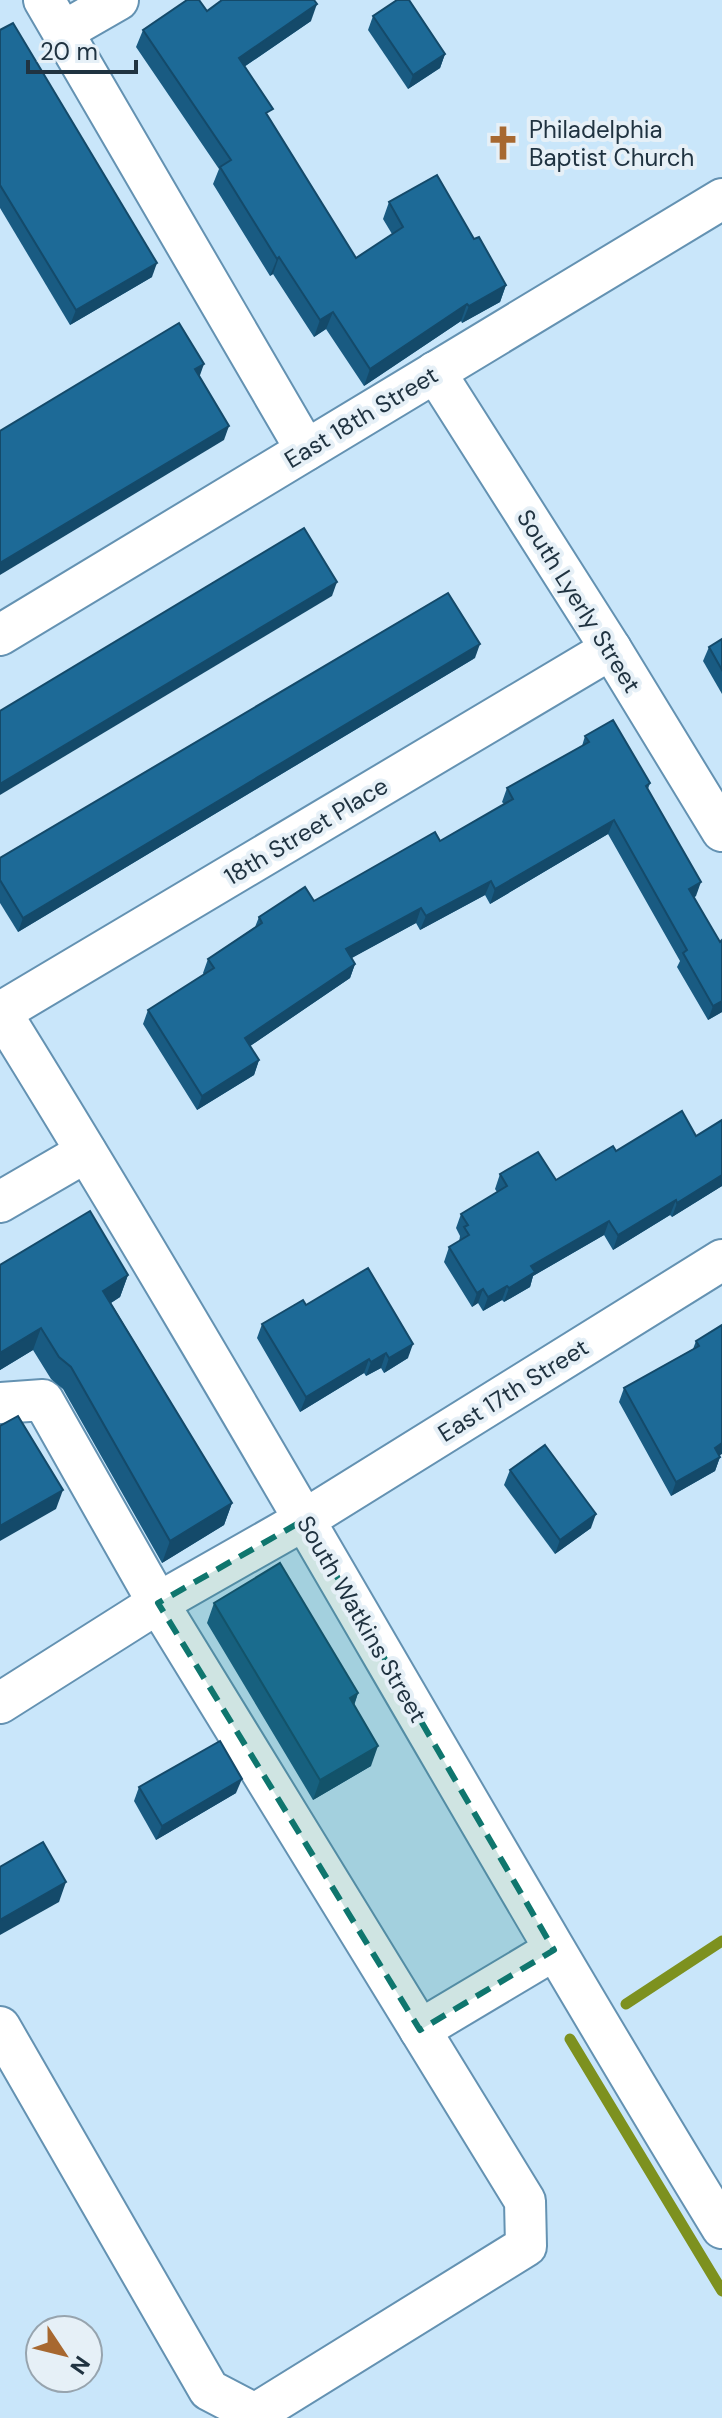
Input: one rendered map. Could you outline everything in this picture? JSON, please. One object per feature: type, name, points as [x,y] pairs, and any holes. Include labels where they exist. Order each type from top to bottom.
[{"type":"street","points":[[118,0],[54,15],[306,450]]},
{"type":"street","name":"East 18th Street","points":[[0,635],[722,199]]},
{"type":"street","name":"South Lyerly Street","points":[[435,372],[722,831]]},
{"type":"street","name":"18th Street Place","points":[[0,1012],[611,649]]},
{"type":"street","name":"South Watkins Street","points":[[0,1012],[304,1520],[554,1950],[722,2228]]},
{"type":"street","points":[[0,1202],[86,1152]]},
{"type":"street","name":"East 17th Street","points":[[0,1703],[158,1603],[304,1520],[722,1260]]},
{"type":"street","points":[[0,1403],[43,1400],[158,1603],[525,2201],[526,2246],[255,2414],[209,2390],[0,2027]]},
{"type":"street","points":[[420,2030],[554,1950]]},
{"type":"highlighted area","points":[[304,1520],[554,1950],[420,2030],[158,1603]]},
{"type":"building","points":[[187,0],[199,0],[207,11],[222,0],[314,0],[317,4],[239,58],[273,109],[266,113],[356,258],[403,227],[389,202],[437,175],[474,239],[479,237],[506,285],[469,306],[467,304],[370,369],[333,312],[320,320],[279,257],[277,259],[220,167],[231,160],[143,30]]},
{"type":"building","points":[[397,0],[409,0],[445,54],[413,75],[373,16]]},
{"type":"building","points":[[13,23],[157,263],[76,310],[0,185],[0,30]]},
{"type":"building","points":[[179,323],[204,364],[195,369],[229,426],[0,563],[0,431]]},
{"type":"building","points":[[304,528],[337,582],[0,784],[0,711]]},
{"type":"building","points":[[448,593],[480,644],[23,918],[0,880],[0,858]]},
{"type":"building","points":[[722,639],[722,670],[709,647]]},
{"type":"building","points":[[613,720],[650,783],[646,786],[701,882],[689,889],[720,942],[722,940],[722,1001],[713,1006],[683,953],[687,950],[614,820],[495,889],[491,881],[426,916],[421,908],[346,949],[355,964],[245,1038],[259,1060],[202,1096],[148,1010],[214,968],[208,959],[262,923],[259,917],[305,887],[314,901],[435,832],[440,841],[513,799],[507,788],[589,742],[585,736]]},
{"type":"building","points":[[682,1111],[696,1136],[722,1120],[722,1175],[618,1235],[609,1221],[531,1266],[535,1272],[509,1288],[507,1286],[488,1297],[483,1289],[477,1293],[449,1247],[469,1235],[464,1227],[468,1225],[461,1214],[507,1186],[500,1174],[538,1152],[556,1180],[613,1146],[616,1151]]},
{"type":"building","points":[[90,1211],[128,1275],[103,1291],[232,1503],[170,1541],[71,1367],[59,1357],[41,1328],[0,1353],[0,1265]]},
{"type":"building","points":[[368,1268],[413,1344],[389,1358],[386,1353],[371,1362],[369,1359],[306,1397],[262,1324],[303,1300],[306,1305]]},
{"type":"building","points":[[722,1325],[722,1443],[715,1448],[720,1457],[676,1482],[624,1388],[699,1346],[696,1341]]},
{"type":"building","points":[[18,1416],[63,1490],[0,1526],[0,1426]]},
{"type":"building","points":[[545,1445],[596,1514],[560,1540],[510,1470]]},
{"type":"building","points":[[280,1563],[358,1693],[350,1698],[378,1746],[320,1780],[214,1603]]},
{"type":"building","points":[[220,1741],[242,1779],[162,1826],[139,1787]]},
{"type":"building","points":[[43,1842],[66,1882],[0,1920],[0,1867]]},
{"type":"waterway","points":[[626,2004],[722,1941]]},
{"type":"waterway","points":[[570,2039],[722,2291]]},
{"type":"place","name":"Philadelphia Baptist Church","points":[[503,143]]}]
